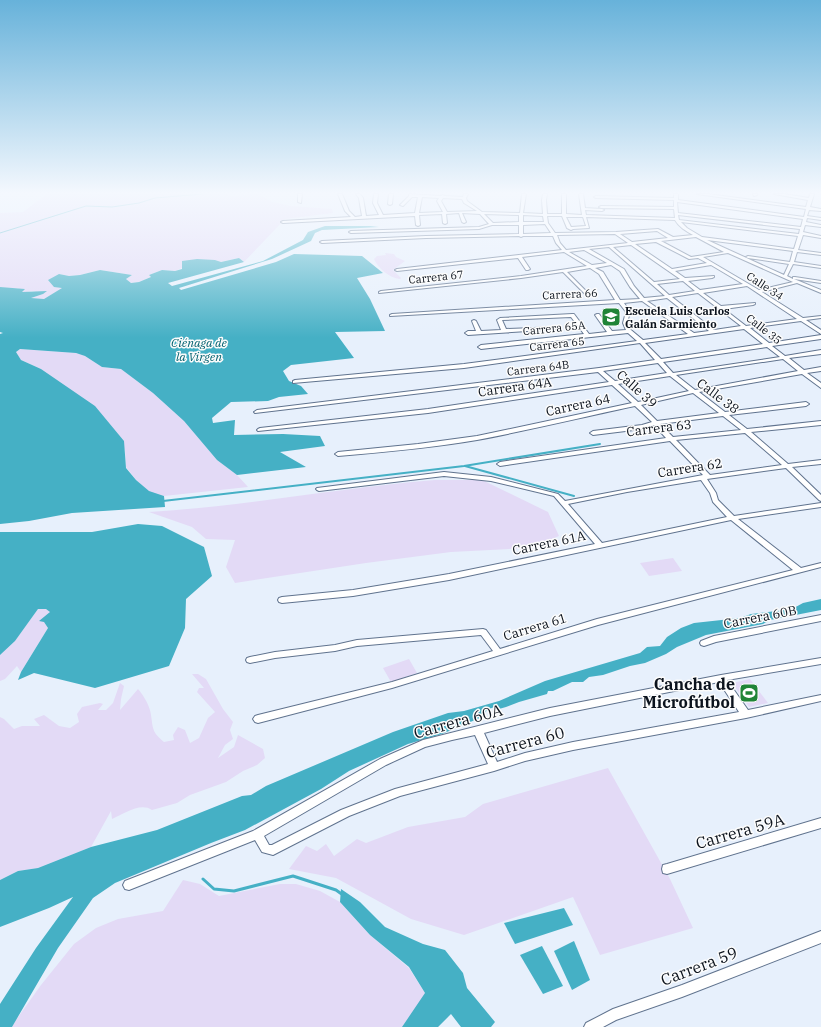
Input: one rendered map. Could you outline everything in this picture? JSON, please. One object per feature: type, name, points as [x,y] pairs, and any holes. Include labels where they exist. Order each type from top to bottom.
[{"type":"street","points":[[560,242],[565,251],[601,273],[628,312],[625,323],[629,331]]},
{"type":"street","name":"Calle 35","points":[[629,242],[685,280],[821,386]]},
{"type":"street","points":[[397,270],[649,242]]},
{"type":"street","points":[[659,242],[688,258],[730,252]]},
{"type":"street","points":[[709,242],[821,292]]},
{"type":"street","points":[[738,242],[821,254]]},
{"type":"street","points":[[786,276],[792,263],[798,242]]},
{"type":"street","points":[[610,246],[668,296],[713,332]]},
{"type":"street","points":[[585,249],[622,270],[632,287],[643,300],[692,334]]},
{"type":"street","points":[[738,255],[821,267]]},
{"type":"street","points":[[519,256],[528,269]]},
{"type":"street","name":"Calle 34","points":[[698,257],[748,285],[821,332]]},
{"type":"street","name":"Carrera 67","points":[[381,292],[564,271],[611,264]]},
{"type":"street","points":[[671,270],[712,264]]},
{"type":"street","points":[[564,271],[585,293]]},
{"type":"street","points":[[786,276],[821,282]]},
{"type":"street","points":[[653,283],[712,277]]},
{"type":"street","points":[[758,292],[797,282]]},
{"type":"street","name":"Carrera 66","points":[[392,315],[643,300],[748,285]]},
{"type":"street","points":[[720,308],[753,304]]},
{"type":"street","points":[[504,330],[499,320],[500,319],[572,315],[587,335]]},
{"type":"street","points":[[596,315],[612,333]]},
{"type":"street","points":[[550,316],[565,337]]},
{"type":"street","name":"Carrera 65","points":[[295,382],[464,366],[643,343],[692,334],[821,317]]},
{"type":"street","points":[[474,321],[480,332]]},
{"type":"street","points":[[468,333],[558,328]]},
{"type":"street","name":"Carrera 65A","points":[[481,346],[629,331]]},
{"type":"street","name":"Calle 38","points":[[629,331],[660,360],[671,374],[746,431],[787,466],[821,499]]},
{"type":"street","name":"Carrera 64B","points":[[257,412],[599,370],[821,337]]},
{"type":"street","name":"Carrera 64A","points":[[260,430],[428,411],[783,356],[821,352]]},
{"type":"street","name":"Carrera 64","points":[[338,454],[389,450],[496,434],[693,392],[802,371],[821,369]]},
{"type":"street","name":"Calle 39","points":[[599,370],[656,422],[705,477],[713,493],[715,501],[732,518],[799,570]]},
{"type":"street","points":[[593,434],[642,427],[656,422],[725,415],[806,404]]},
{"type":"street","name":"Carrera 63","points":[[500,464],[605,447],[821,423]]},
{"type":"street","name":"Carrera 62","points":[[563,503],[621,491],[705,477],[821,462]]},
{"type":"street","points":[[319,489],[444,474],[461,475],[497,481],[556,495],[600,545]]},
{"type":"street","name":"Carrera 61A","points":[[282,600],[352,593],[449,577],[732,518],[821,506]]},
{"type":"street","name":"Carrera 61","points":[[258,719],[392,685],[597,622],[821,565]]},
{"type":"street","name":"Carrera 60B","points":[[704,643],[714,639],[821,618]]},
{"type":"street","points":[[250,660],[275,655],[335,648],[356,643],[483,632],[498,652]]},
{"type":"street","name":"Carrera 60A","points":[[129,885],[257,834],[384,762],[423,744],[550,712],[721,678],[821,661]]},
{"type":"street","points":[[721,678],[746,714]]},
{"type":"street","name":"Carrera 60","points":[[257,834],[266,849],[273,850],[345,813],[399,792],[494,767],[525,757],[573,746],[746,714],[821,698]]},
{"type":"street","points":[[478,731],[494,767]]},
{"type":"street","name":"Carrera 59A","points":[[667,869],[821,823]]},
{"type":"street","name":"Carrera 59","points":[[590,1027],[613,1014],[682,991],[821,937]]},
{"type":"shaded area","points":[[0,242],[263,242],[244,262],[239,258],[220,262],[215,260],[182,262],[182,268],[175,271],[162,270],[149,275],[151,277],[139,282],[131,283],[126,279],[132,275],[100,270],[80,275],[69,276],[59,274],[63,288],[44,299],[30,298],[43,294],[32,291],[22,293],[18,288],[9,289],[0,287]]},
{"type":"shaded area","points":[[385,253],[394,254],[396,257],[405,261],[393,270],[401,278],[400,279],[388,275],[381,269],[374,259],[377,256],[386,255]]},
{"type":"shaded area","points":[[20,349],[76,353],[85,356],[102,367],[121,369],[153,393],[184,421],[217,460],[237,475],[248,487],[164,496],[149,492],[136,480],[126,467],[125,450],[41,369],[21,360],[16,352]]},
{"type":"shaded area","points":[[435,480],[482,480],[548,512],[559,536],[529,548],[451,552],[235,583],[226,567],[235,540],[206,539],[192,527],[149,512],[221,506],[399,483]]},
{"type":"shaded area","points":[[673,558],[682,571],[649,576],[640,563]]},
{"type":"shaded area","points":[[38,609],[46,609],[50,612],[44,622],[48,628],[21,672],[17,666],[5,679],[0,681],[0,655],[15,641]]},
{"type":"shaded area","points":[[409,659],[417,673],[391,682],[383,668]]},
{"type":"shaded area","points":[[192,674],[198,674],[206,679],[223,709],[233,722],[230,730],[233,739],[225,745],[218,758],[234,747],[238,735],[263,749],[265,758],[257,765],[243,771],[226,782],[190,795],[177,803],[152,810],[142,807],[137,808],[112,819],[111,811],[91,847],[38,868],[18,871],[0,880],[0,717],[14,729],[22,726],[40,726],[34,719],[44,715],[59,726],[70,728],[79,722],[77,714],[82,707],[100,703],[103,704],[98,710],[106,710],[113,703],[120,683],[124,686],[120,710],[138,689],[148,705],[152,724],[157,736],[164,742],[174,740],[173,735],[178,727],[185,730],[190,743],[199,738],[208,718],[215,712],[197,692],[199,688],[204,688]]},
{"type":"shaded area","name":"Cancha de Microfútbol","points":[[750,679],[768,703],[749,707],[732,683]]},
{"type":"shaded area","points":[[608,768],[670,879],[693,928],[600,955],[573,897],[464,935],[411,919],[336,878],[289,869],[306,846],[317,851],[326,844],[334,856],[357,839],[366,843],[408,827],[465,817],[483,804]]},
{"type":"shaded area","points":[[183,880],[200,884],[219,896],[280,884],[296,884],[320,891],[340,902],[370,935],[409,968],[425,993],[438,1027],[11,1027],[41,985],[74,944],[96,928],[118,919],[163,911]]},
{"type":"water","name":"Ciénaga de la Virgen","points":[[299,242],[309,242],[272,259],[179,288],[181,290],[276,262],[294,254],[362,256],[383,273],[357,278],[370,299],[385,331],[335,332],[354,358],[291,365],[283,371],[289,381],[301,386],[308,394],[279,397],[268,401],[231,402],[212,418],[213,423],[235,420],[234,435],[283,434],[320,436],[325,446],[280,452],[306,467],[237,475],[217,460],[184,421],[153,393],[121,369],[102,367],[85,356],[76,353],[20,349],[16,352],[21,360],[41,369],[95,406],[124,441],[126,468],[136,480],[149,491],[164,496],[165,507],[72,513],[29,521],[0,524],[0,334],[3,333],[0,332],[0,287],[25,289],[22,292],[47,291],[31,298],[44,299],[62,288],[54,287],[48,280],[59,274],[69,276],[80,275],[100,270],[132,275],[126,279],[131,283],[139,282],[151,277],[149,275],[162,270],[175,271],[182,269],[182,261],[197,259],[215,260],[221,262],[239,258],[244,262],[168,283],[172,286],[263,261]]},
{"type":"water","points":[[138,524],[162,526],[204,547],[212,576],[186,599],[185,628],[169,666],[95,688],[34,673],[18,680],[21,672],[48,628],[44,622],[39,621],[50,612],[46,609],[38,609],[15,641],[0,655],[0,532],[92,532]]},
{"type":"water","points":[[821,599],[821,610],[770,620],[763,624],[706,635],[645,663],[630,666],[603,675],[589,677],[583,682],[572,682],[553,691],[548,691],[547,694],[506,707],[499,709],[494,707],[487,710],[482,717],[442,734],[408,744],[349,771],[321,789],[245,830],[115,883],[93,898],[58,948],[12,1027],[0,1027],[0,1004],[36,948],[73,897],[0,927],[0,880],[18,871],[38,868],[91,847],[157,830],[242,796],[251,795],[266,786],[393,732],[448,713],[464,711],[499,701],[545,681],[640,653],[647,647],[660,646],[667,637],[681,628],[694,623],[740,618],[751,614],[792,609],[803,603]]},
{"type":"water","points":[[341,889],[360,902],[385,927],[423,944],[445,950],[463,973],[467,988],[495,1022],[491,1027],[461,1027],[451,1014],[438,1027],[402,1027],[425,993],[409,967],[370,935],[340,902]]},
{"type":"water","points":[[564,908],[573,925],[515,944],[504,923]]},
{"type":"water","points":[[574,941],[590,980],[572,990],[554,951]]},
{"type":"water","points":[[542,946],[563,986],[543,994],[520,955]]},
{"type":"waterway","points":[[163,501],[464,466],[600,444]]},
{"type":"waterway","points":[[465,466],[574,496]]},
{"type":"waterway","points":[[203,879],[214,889],[234,891],[293,876],[336,890],[343,895]]},
{"type":"place","name":"Escuela Luis Carlos Galán Sarmiento","points":[[611,317]]},
{"type":"place","name":"Cancha de Microfútbol","points":[[749,693]]}]
